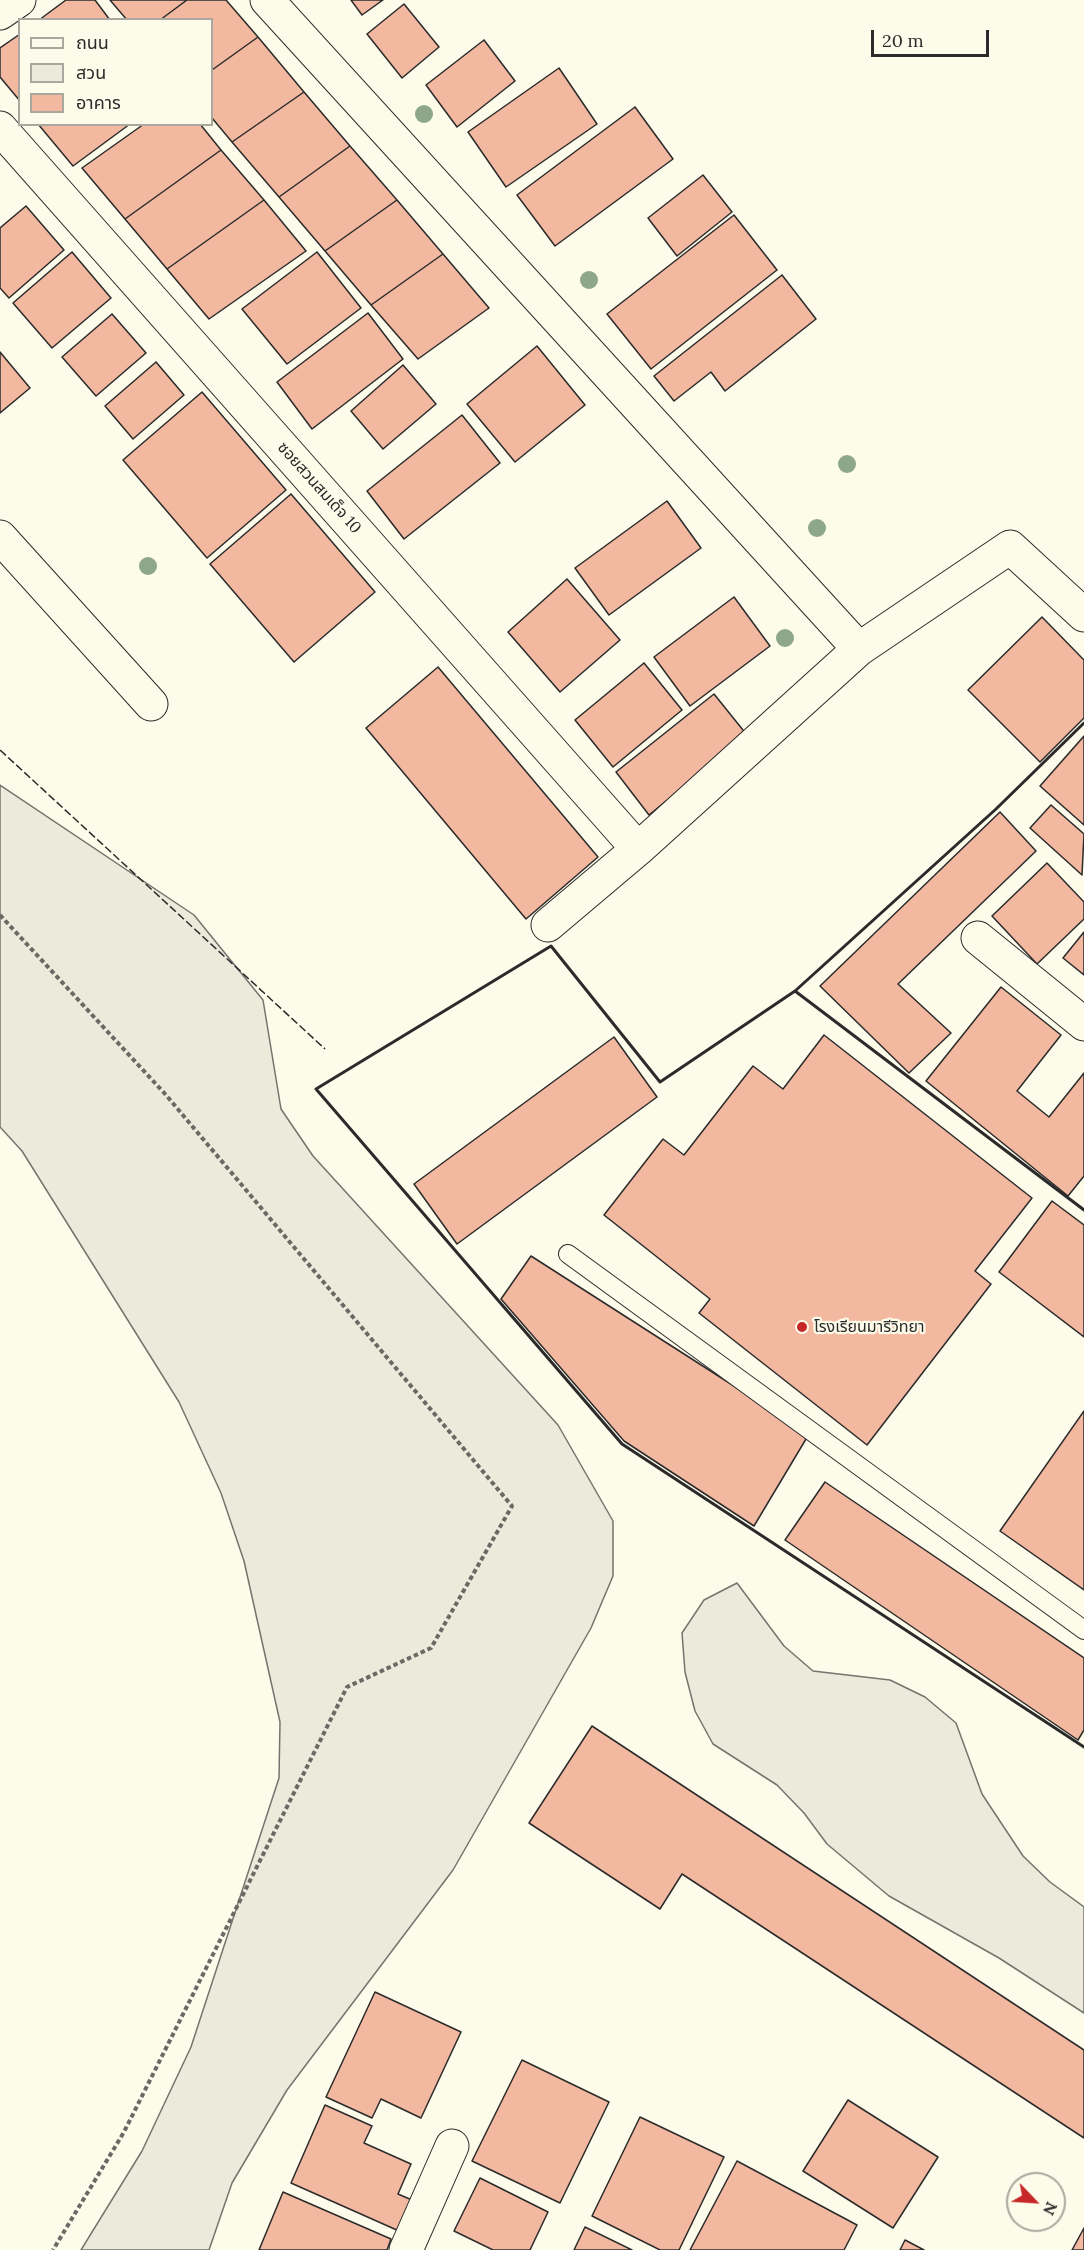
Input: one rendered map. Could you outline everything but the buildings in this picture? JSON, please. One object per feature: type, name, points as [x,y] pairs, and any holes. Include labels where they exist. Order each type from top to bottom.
[{"type":"street","points":[[0,13],[19,0]]},
{"type":"street","points":[[267,0],[859,649]]},
{"type":"street","name":"ซอยสวนสมเด็จ 10","points":[[0,128],[638,849]]},
{"type":"street","points":[[0,537],[151,704]]},
{"type":"street","points":[[548,925],[638,849],[859,649],[1010,547],[1084,615]]},
{"type":"street","points":[[978,938],[1084,1024]]},
{"type":"street","points":[[406,2250],[452,2146]]},
{"type":"lane","points":[[568,1254],[1084,1630]]},
{"type":"path","points":[[0,915],[166,1095],[513,1506],[431,1648],[347,1687],[124,2132],[53,2250]]},
{"type":"green space","points":[[0,785],[194,915],[263,1000],[281,1109],[313,1156],[558,1425],[613,1521],[613,1576],[591,1628],[453,1870],[287,2090],[232,2183],[209,2250],[81,2250],[142,2151],[191,2047],[279,1778],[280,1722],[244,1561],[221,1493],[179,1402],[22,1151],[0,1127]]},
{"type":"green space","points":[[737,1583],[784,1646],[813,1671],[890,1680],[925,1697],[956,1723],[982,1794],[1023,1856],[1050,1882],[1084,1907],[1084,2013],[999,1958],[889,1896],[827,1844],[804,1813],[777,1785],[713,1744],[695,1711],[685,1672],[682,1633],[704,1600]]},
{"type":"fence","points":[[0,750],[325,1049]]},
{"type":"wall","points":[[795,991],[996,809],[1084,723]]},
{"type":"wall","points":[[1084,1210],[795,991],[660,1082],[551,946],[316,1089],[622,1444],[1084,1747]]},
{"type":"place","name":"โรงเรียนมารีวิทยา","points":[[802,1327]]}]
